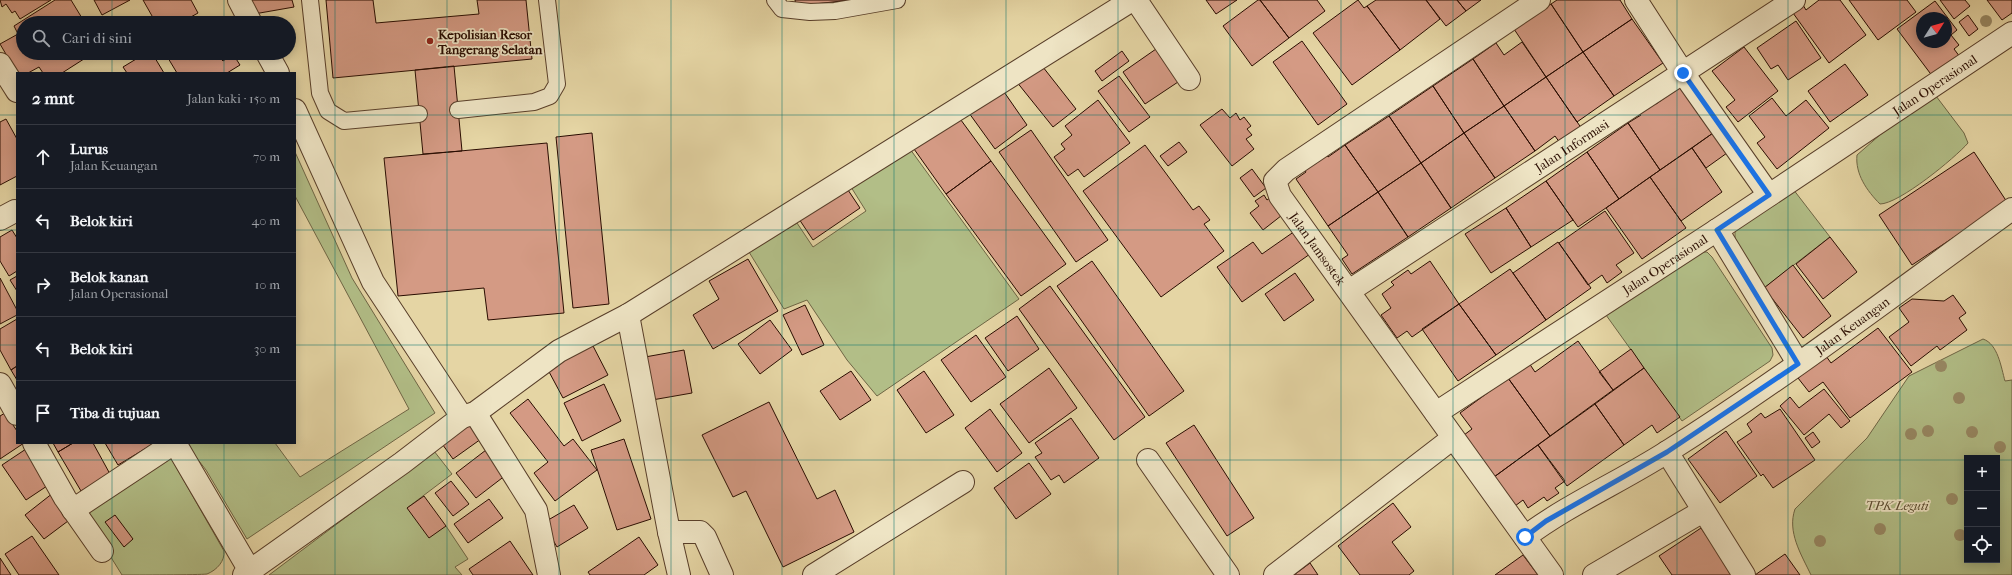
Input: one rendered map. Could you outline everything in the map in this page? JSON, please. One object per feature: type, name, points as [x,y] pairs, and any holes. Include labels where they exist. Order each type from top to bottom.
[{"type":"street","points":[[239,0],[247,16]]},
{"type":"street","points":[[175,444],[247,573],[559,351],[628,315],[1132,0]]},
{"type":"street","points":[[1136,0],[1189,79]]},
{"type":"street","points":[[1636,0],[1683,73],[1769,195]]},
{"type":"street","name":"Jalan Informasi","points":[[1349,291],[1794,0]]},
{"type":"street","name":"Jalan Jamsostek","points":[[1533,2],[1286,170],[1275,181],[1280,196],[1552,575]]},
{"type":"street","name":"Jalan Operasional","points":[[1436,413],[1717,230],[2012,32]]},
{"type":"street","points":[[271,60],[277,72]]},
{"type":"street","points":[[0,64],[16,89]]},
{"type":"street","points":[[296,112],[373,282],[536,510],[549,575]]},
{"type":"street","name":"Jalan Keuangan","points":[[1525,537],[1546,521],[1667,452],[1798,364],[2012,208]]},
{"type":"street","points":[[1717,230],[1798,364]]},
{"type":"street","points":[[628,315],[669,532],[679,575]]},
{"type":"street","points":[[0,384],[16,412]]},
{"type":"street","points":[[1275,575],[1453,438]]},
{"type":"street","points":[[35,444],[73,510],[102,551]]},
{"type":"street","points":[[73,510],[172,444]]},
{"type":"street","points":[[1667,452],[1744,575]]},
{"type":"street","points":[[1148,460],[1228,575]]},
{"type":"street","points":[[814,575],[963,482]]},
{"type":"street","points":[[1594,575],[1703,511]]},
{"type":"street","points":[[669,532],[700,532],[705,536],[722,575]]},
{"type":"lane","points":[[310,0],[320,93],[328,111],[344,121],[419,114]]},
{"type":"lane","points":[[458,110],[534,102],[550,96],[557,84],[547,0]]},
{"type":"lane","points":[[775,0],[782,9],[810,12],[835,11],[897,0]]},
{"type":"green space","points":[[1936,96],[1964,133],[1968,143],[1951,159],[1913,189],[1889,202],[1880,204],[1866,188],[1863,182],[1858,169],[1857,155],[1881,134]]},
{"type":"green space","points":[[910,149],[1019,299],[877,396],[847,360],[807,300],[784,309],[749,252],[797,223],[813,247],[866,211],[851,187]]},
{"type":"green space","points":[[296,154],[352,278],[435,413],[247,539],[206,470],[186,444],[276,444],[300,477],[409,409],[296,198]]},
{"type":"green space","points":[[1793,189],[1830,237],[1764,288],[1735,239],[1735,232]]},
{"type":"green space","points":[[1698,252],[1707,252],[1712,257],[1772,348],[1773,355],[1770,361],[1682,421],[1606,315]]},
{"type":"green space","name":"TPK Leguti","points":[[1983,339],[1988,342],[1998,357],[2005,381],[2012,380],[2012,575],[1811,575],[1796,543],[1793,526],[1795,509],[1867,438],[1909,376]]},
{"type":"green space","points":[[434,451],[452,474],[407,508],[446,526],[468,559],[455,567],[462,575],[269,575]]},
{"type":"green space","points":[[171,458],[224,551],[222,562],[217,568],[207,574],[122,575],[84,514]]},
{"type":"building","points":[[0,0],[51,0],[25,16],[18,16],[15,11],[12,13],[6,4],[2,7]]},
{"type":"building","points":[[55,0],[71,0],[81,16],[30,16]]},
{"type":"building","points":[[94,0],[130,0],[102,15]]},
{"type":"building","points":[[143,0],[191,0],[198,13],[193,16],[152,16]]},
{"type":"building","points":[[252,0],[292,0],[294,7],[254,14]]},
{"type":"building","name":"Kepolisian Resor Tangerang Selatan","points":[[326,0],[373,0],[376,23],[479,14],[477,0],[526,0],[532,59],[333,78]]},
{"type":"building","points":[[795,0],[851,0],[796,6]]},
{"type":"building","points":[[1206,0],[1237,0],[1216,14]]},
{"type":"building","points":[[1260,0],[1289,38],[1252,66],[1223,26]]},
{"type":"building","points":[[1260,0],[1317,0],[1325,11],[1289,38]]},
{"type":"building","points":[[1358,0],[1364,8],[1367,6],[1400,50],[1352,85],[1313,33]]},
{"type":"building","points":[[1376,0],[1426,0],[1440,19],[1400,50],[1367,6]]},
{"type":"building","points":[[1426,0],[1457,0],[1466,11],[1446,26]]},
{"type":"building","points":[[1457,0],[1481,0],[1466,11]]},
{"type":"building","points":[[1557,0],[1620,0],[1632,19],[1583,52],[1551,4]]},
{"type":"building","points":[[1819,0],[1840,0],[1866,35],[1829,63],[1793,13],[1803,5],[1806,10]]},
{"type":"building","points":[[1849,0],[1907,0],[1916,12],[1878,40]]},
{"type":"building","points":[[1940,0],[1965,0],[1970,6],[1954,19],[1952,12],[1949,12]]},
{"type":"building","points":[[1987,0],[2012,0],[2012,13],[2002,20]]},
{"type":"building","points":[[1935,1],[1943,12],[1920,12]]},
{"type":"building","points":[[1551,4],[1583,52],[1546,77],[1514,29]]},
{"type":"building","points":[[1916,15],[1916,48],[1952,48],[1952,36],[1959,45],[1954,49],[1960,57],[1933,77],[1897,29]]},
{"type":"building","points":[[1968,15],[1978,29],[1969,36],[1959,22]]},
{"type":"building","points":[[1632,19],[1663,63],[1614,96],[1583,52]]},
{"type":"building","points":[[1796,21],[1821,58],[1788,80],[1778,65],[1771,69],[1757,48]]},
{"type":"building","points":[[1952,23],[1957,30],[1952,34]]},
{"type":"building","points":[[16,35],[16,60],[82,60],[64,72],[42,72],[39,67],[30,72],[16,72],[0,44]]},
{"type":"building","points":[[1302,41],[1347,104],[1318,125],[1273,62]]},
{"type":"building","points":[[1522,42],[1546,77],[1504,106],[1473,59],[1496,43],[1504,55]]},
{"type":"building","points":[[1744,47],[1778,91],[1738,122],[1726,107],[1735,100],[1712,71]]},
{"type":"building","points":[[1156,49],[1178,82],[1145,104],[1123,72]]},
{"type":"building","points":[[1122,51],[1129,61],[1102,81],[1095,71]]},
{"type":"building","points":[[1583,52],[1614,96],[1577,122],[1546,77]]},
{"type":"building","points":[[1473,59],[1504,106],[1464,133],[1433,86]]},
{"type":"building","points":[[134,60],[156,60],[163,72],[126,72],[123,67]]},
{"type":"building","points":[[169,60],[237,60],[240,65],[229,72],[176,72]]},
{"type":"building","points":[[1039,62],[1076,109],[1053,127],[1016,81]]},
{"type":"building","points":[[1845,64],[1868,95],[1830,122],[1808,91]]},
{"type":"building","points":[[454,66],[462,151],[423,154],[415,70]]},
{"type":"building","points":[[1119,76],[1150,117],[1129,132],[1098,91]]},
{"type":"building","points":[[1546,77],[1582,129],[1560,143],[1555,136],[1535,151],[1504,106]]},
{"type":"building","points":[[1433,86],[1464,133],[1421,163],[1389,116]]},
{"type":"building","points":[[1680,87],[1713,133],[1660,170],[1628,123],[1641,115],[1636,109],[1652,97],[1656,104]]},
{"type":"building","points":[[1002,89],[1027,125],[995,149],[969,113]]},
{"type":"building","points":[[1772,98],[1786,116],[1806,100],[1829,128],[1777,169],[1757,143],[1765,137],[1749,116]]},
{"type":"building","points":[[1098,100],[1130,143],[1084,177],[1078,169],[1068,176],[1054,157],[1065,149],[1061,144],[1072,135],[1065,126]]},
{"type":"building","points":[[1504,106],[1535,151],[1495,178],[1464,133]]},
{"type":"building","points":[[1222,109],[1230,118],[1236,113],[1240,120],[1244,117],[1251,126],[1247,129],[1252,135],[1246,139],[1254,149],[1232,166],[1200,125]]},
{"type":"building","points":[[958,116],[991,161],[946,194],[914,149]]},
{"type":"building","points":[[1389,116],[1421,163],[1378,192],[1345,145]]},
{"type":"building","points":[[6,119],[16,137],[16,177],[0,185],[0,122]]},
{"type":"building","points":[[1628,123],[1660,170],[1619,199],[1587,152]]},
{"type":"building","points":[[1031,130],[1108,240],[1076,262],[999,152]]},
{"type":"building","points":[[592,133],[609,304],[573,308],[556,137]]},
{"type":"building","points":[[1464,133],[1495,178],[1451,208],[1421,163]]},
{"type":"building","points":[[1713,133],[1727,153],[1706,168],[1692,148]]},
{"type":"building","points":[[1179,142],[1187,152],[1168,166],[1160,156]]},
{"type":"building","points":[[547,143],[564,313],[488,320],[484,288],[398,296],[384,158]]},
{"type":"building","points":[[1145,145],[1193,210],[1199,206],[1210,220],[1204,224],[1224,251],[1161,297],[1083,191]]},
{"type":"building","points":[[1345,145],[1378,192],[1328,226],[1296,179],[1306,172],[1302,166],[1324,151],[1328,157]]},
{"type":"building","points":[[1692,148],[1722,192],[1681,221],[1650,177]]},
{"type":"building","points":[[1587,152],[1619,199],[1578,227],[1546,181]]},
{"type":"building","points":[[1974,152],[2007,202],[1912,265],[1879,215]]},
{"type":"building","points":[[991,161],[1066,264],[1021,296],[946,194]]},
{"type":"building","points":[[1421,163],[1451,208],[1408,237],[1378,192]]},
{"type":"building","points":[[1252,169],[1266,188],[1254,197],[1240,178]]},
{"type":"building","points":[[1650,177],[1686,228],[1642,259],[1606,208]]},
{"type":"building","points":[[1546,181],[1573,220],[1531,247],[1506,208]]},
{"type":"building","points":[[844,184],[860,208],[813,240],[797,216]]},
{"type":"building","points":[[1378,192],[1408,237],[1352,274],[1342,259],[1348,255],[1328,226]]},
{"type":"building","points":[[1264,195],[1267,200],[1274,195],[1286,212],[1263,230],[1250,213],[1259,206],[1255,201]]},
{"type":"building","points":[[1506,208],[1531,247],[1491,273],[1465,234]]},
{"type":"building","points":[[1605,211],[1634,253],[1616,265],[1622,272],[1607,283],[1602,275],[1588,285],[1559,243]]},
{"type":"building","points":[[12,230],[16,236],[16,272],[9,276],[0,261],[0,237]]},
{"type":"building","points":[[1295,231],[1310,254],[1242,302],[1217,267],[1253,242],[1262,254]]},
{"type":"building","points":[[1830,237],[1857,272],[1823,299],[1796,264]]},
{"type":"building","points":[[1558,242],[1591,288],[1546,320],[1513,273]]},
{"type":"building","points":[[748,259],[778,311],[713,349],[693,315],[719,299],[709,281]]},
{"type":"building","points":[[1092,261],[1184,391],[1149,416],[1057,286]]},
{"type":"building","points":[[1430,261],[1459,304],[1412,337],[1407,331],[1397,338],[1381,315],[1391,308],[1382,294],[1394,285],[1391,282],[1408,270],[1411,274]]},
{"type":"building","points":[[1793,265],[1831,316],[1803,338],[1764,288]]},
{"type":"building","points":[[1510,269],[1546,320],[1496,355],[1459,304]]},
{"type":"building","points":[[1295,273],[1314,300],[1284,321],[1265,294]]},
{"type":"building","points":[[16,277],[16,289],[10,280]]},
{"type":"building","points":[[0,278],[16,308],[16,316],[0,324]]},
{"type":"building","points":[[1050,286],[1145,417],[1114,440],[1019,309]]},
{"type":"building","points":[[1953,295],[1966,313],[1959,318],[1967,330],[1940,350],[1937,346],[1911,366],[1889,337],[1909,322],[1899,308],[1912,299],[1944,301]]},
{"type":"building","points":[[1459,304],[1496,355],[1458,381],[1422,329]]},
{"type":"building","points":[[805,305],[824,345],[802,355],[783,315]]},
{"type":"building","points":[[1017,316],[1039,349],[1008,371],[985,338]]},
{"type":"building","points":[[16,320],[16,367],[11,370],[0,350],[0,329]]},
{"type":"building","points":[[770,320],[792,350],[760,374],[738,344]]},
{"type":"building","points":[[1878,328],[1912,372],[1850,418],[1823,382],[1809,392],[1798,378],[1826,356],[1831,363]]},
{"type":"building","points":[[976,335],[1006,377],[971,402],[941,360]]},
{"type":"building","points":[[1578,341],[1613,390],[1550,436],[1508,378],[1529,363],[1535,372]]},
{"type":"building","points":[[592,344],[608,375],[563,398],[547,368]]},
{"type":"building","points":[[1631,349],[1644,368],[1613,390],[1599,372]]},
{"type":"building","points":[[684,350],[692,393],[652,400],[645,357]]},
{"type":"building","points":[[16,367],[16,378],[11,370]]},
{"type":"building","points":[[1049,368],[1077,408],[1029,443],[1000,404]]},
{"type":"building","points":[[1644,368],[1680,417],[1657,433],[1652,425],[1624,445],[1595,404]]},
{"type":"building","points":[[851,371],[871,400],[840,420],[820,391]]},
{"type":"building","points":[[924,371],[954,415],[926,433],[897,390]]},
{"type":"building","points":[[1508,378],[1550,436],[1494,477],[1464,435],[1472,429],[1460,413]]},
{"type":"building","points":[[604,384],[621,421],[582,441],[564,403]]},
{"type":"building","points":[[1824,389],[1850,421],[1841,428],[1829,414],[1804,435],[1780,406],[1790,397],[1799,408]]},
{"type":"building","points":[[528,399],[564,446],[573,439],[597,470],[555,501],[534,473],[548,462],[510,413]]},
{"type":"building","points":[[769,402],[817,499],[835,490],[854,532],[783,567],[746,491],[733,497],[702,435]]},
{"type":"building","points":[[1595,404],[1624,445],[1567,486],[1538,445]]},
{"type":"building","points":[[990,409],[1022,453],[997,472],[965,428]]},
{"type":"building","points":[[1780,409],[1815,460],[1773,488],[1763,474],[1761,476],[1737,442],[1752,432],[1747,424],[1761,413],[1765,418]]},
{"type":"building","points":[[5,413],[16,430],[16,444],[22,444],[0,459],[0,416]]},
{"type":"building","points":[[475,416],[488,434],[453,459],[440,441]]},
{"type":"building","points":[[1071,418],[1099,458],[1064,483],[1059,475],[1051,480],[1035,457],[1042,453],[1035,443]]},
{"type":"building","points":[[1194,425],[1254,518],[1227,536],[1166,443]]},
{"type":"building","points":[[1726,431],[1757,476],[1720,503],[1688,459]]},
{"type":"building","points":[[1813,432],[1820,442],[1812,448],[1805,438]]},
{"type":"building","points":[[624,439],[651,519],[617,530],[591,450]]},
{"type":"building","points":[[54,444],[71,444],[58,452]]},
{"type":"building","points":[[71,444],[94,444],[110,474],[81,491],[58,452]]},
{"type":"building","points":[[106,444],[153,444],[118,465]]},
{"type":"building","points":[[1538,445],[1565,481],[1555,488],[1559,493],[1547,501],[1544,497],[1528,508],[1523,500],[1515,506],[1494,477]]},
{"type":"building","points":[[26,449],[50,484],[26,500],[2,465]]},
{"type":"building","points":[[486,450],[506,475],[476,498],[456,473]]},
{"type":"building","points":[[1029,463],[1051,494],[1016,519],[994,488]]},
{"type":"building","points":[[451,481],[469,504],[453,516],[435,493]]},
{"type":"building","points":[[53,493],[72,518],[44,539],[25,515]]},
{"type":"building","points":[[424,496],[446,526],[429,538],[407,508]]},
{"type":"building","points":[[489,499],[503,518],[468,543],[454,524]]},
{"type":"building","points":[[1393,503],[1411,527],[1392,542],[1414,571],[1409,575],[1360,575],[1338,546]]},
{"type":"building","points":[[574,505],[588,528],[557,547],[543,523]]},
{"type":"building","points":[[115,515],[133,539],[124,547],[105,522]]},
{"type":"building","points":[[1701,528],[1732,574],[1731,575],[1672,575],[1659,556]]},
{"type":"building","points":[[32,536],[59,575],[19,575],[5,554]]},
{"type":"building","points":[[639,537],[658,565],[644,575],[590,575],[588,572]]},
{"type":"building","points":[[510,541],[533,575],[473,575],[469,569]]},
{"type":"building","points":[[1785,554],[1800,575],[1755,575]]},
{"type":"building","points":[[1523,555],[1538,575],[1495,575]]},
{"type":"building","points":[[0,558],[11,575],[0,575]]},
{"type":"building","points":[[1310,563],[1318,575],[1294,575]]},
{"type":"place","name":"Kepolisian Resor Tangerang Selatan","points":[[430,41]]},
{"type":"route","points":[[1525,537],[1546,521],[1667,452],[1798,364],[1717,230],[1769,195],[1683,73]]}]
